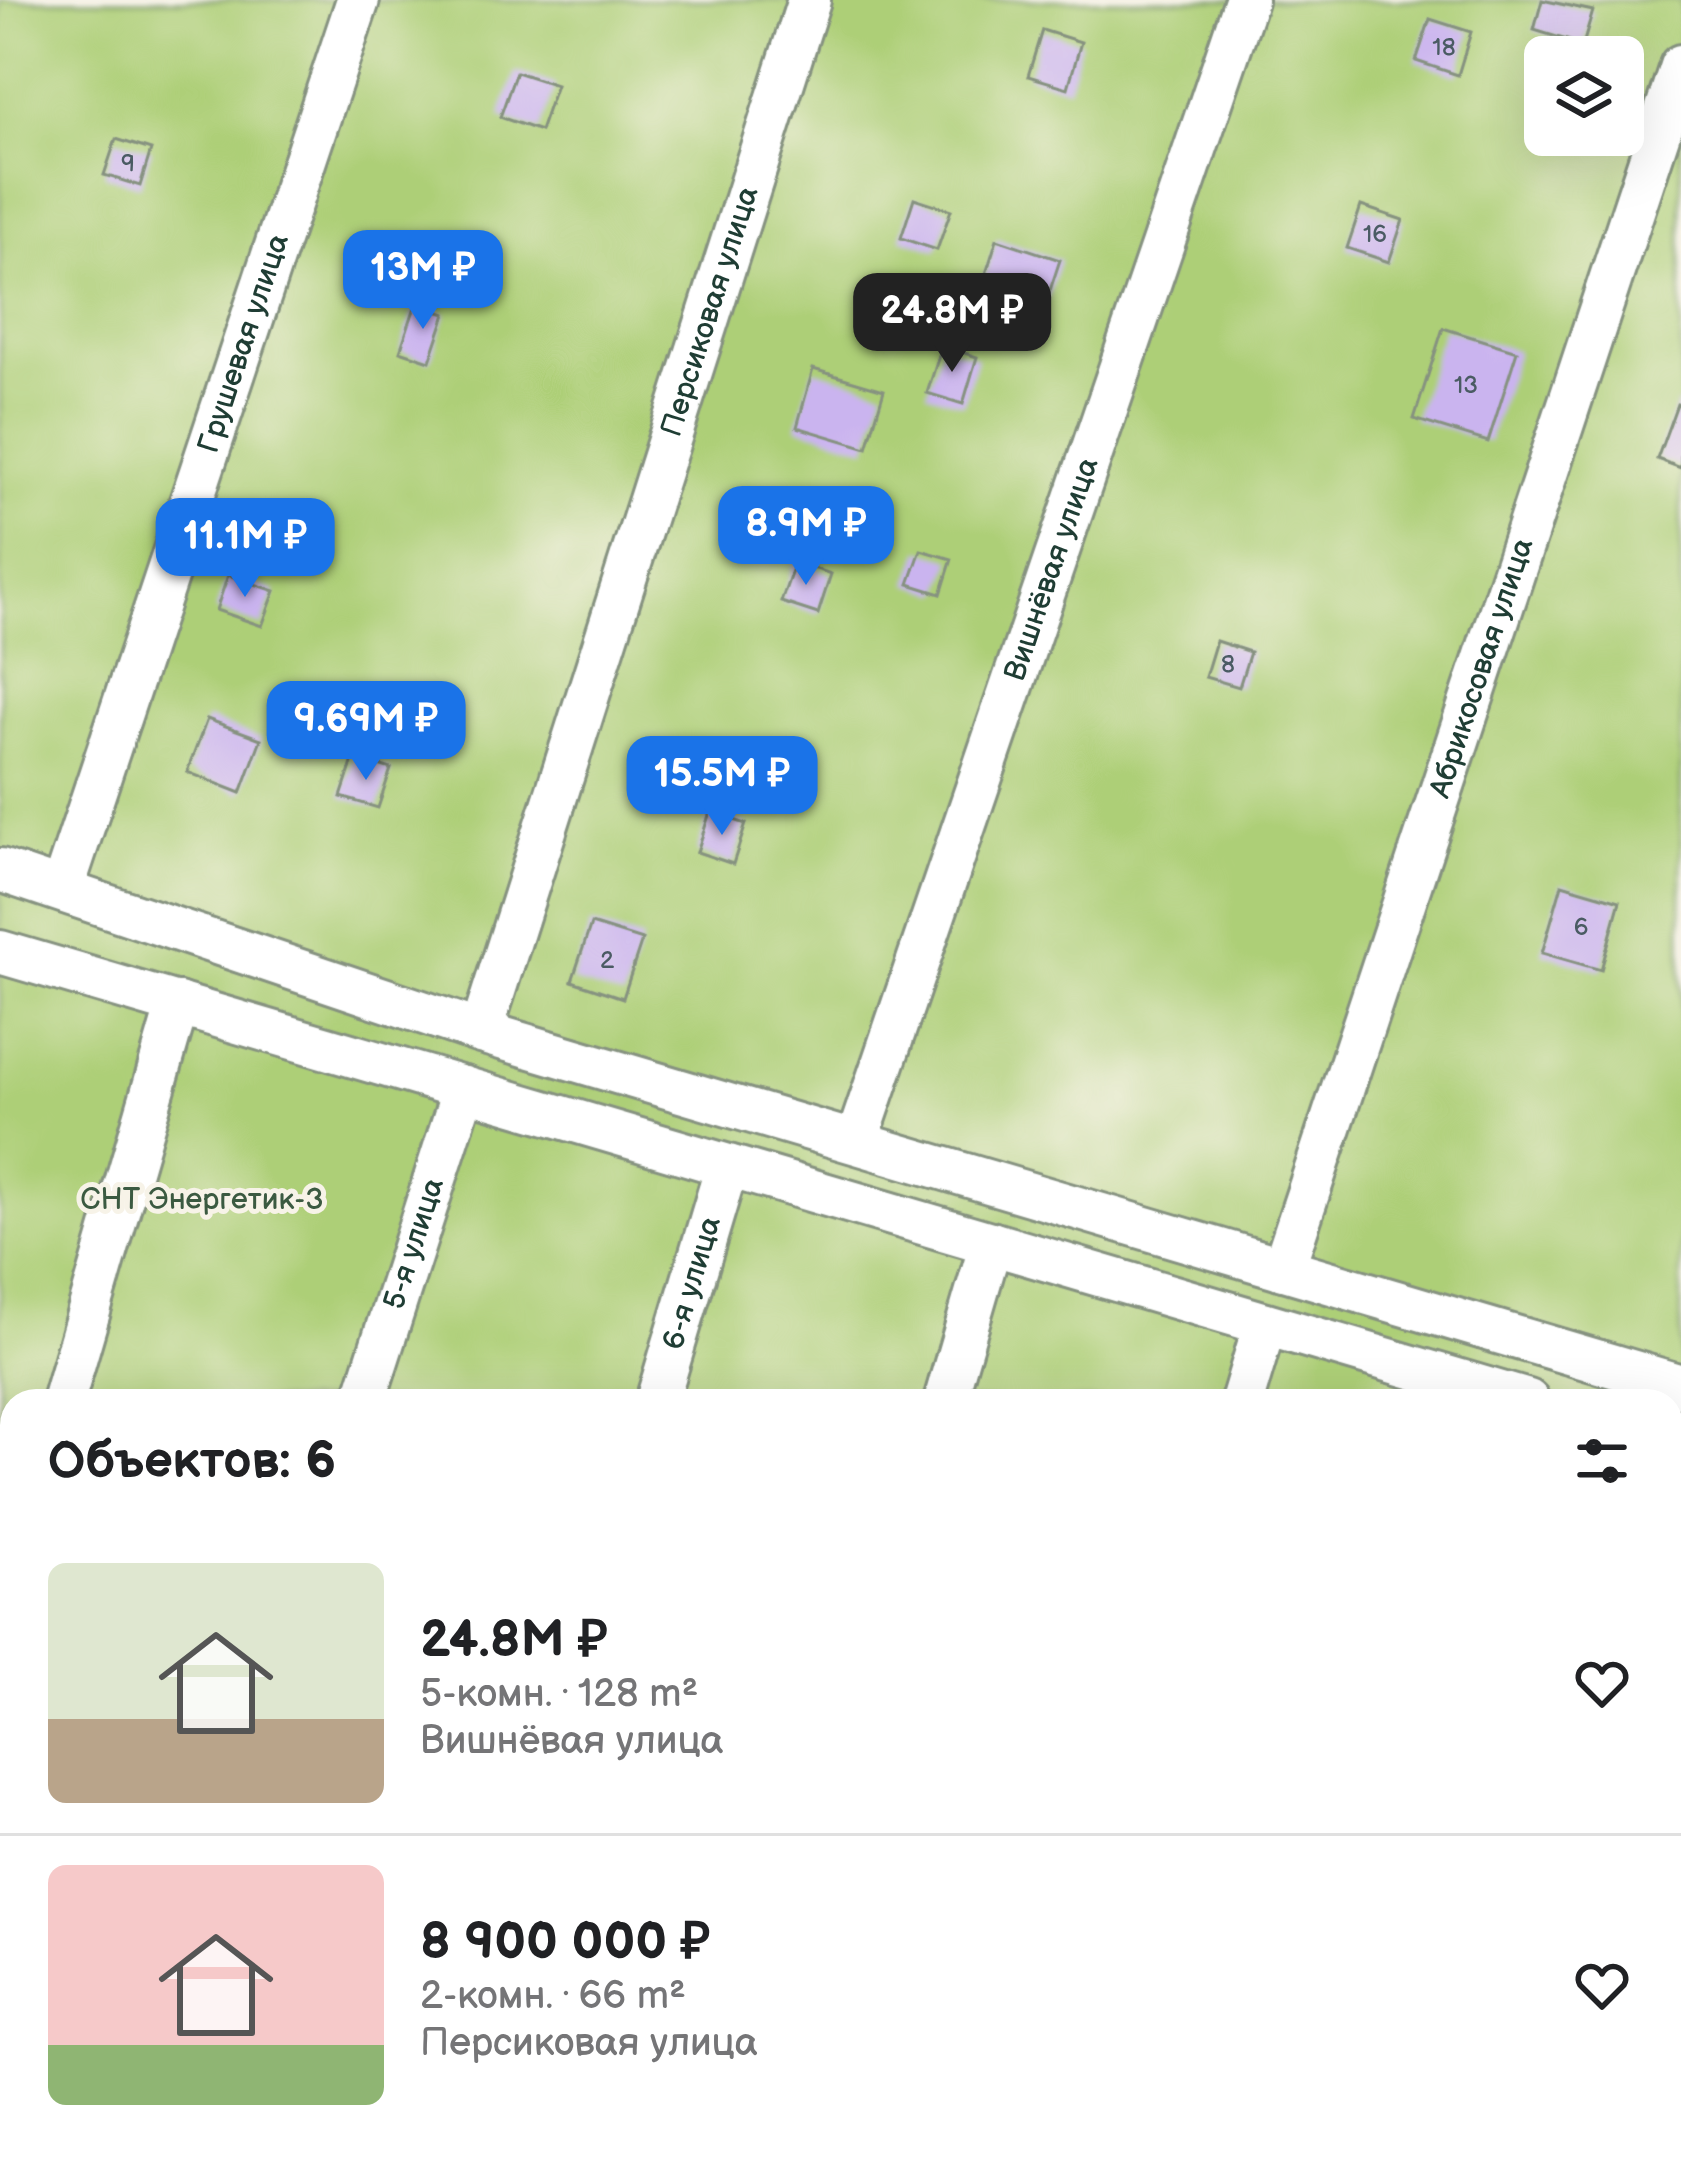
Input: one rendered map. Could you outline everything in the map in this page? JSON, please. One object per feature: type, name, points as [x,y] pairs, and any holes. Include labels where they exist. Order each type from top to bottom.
[{"type":"street","name":"Грушевая улица","points":[[62,890],[358,0]]},
{"type":"street","name":"Персиковая улица","points":[[481,1032],[809,0]]},
{"type":"street","name":"Вишнёвая улица","points":[[857,1140],[1246,0]]},
{"type":"street","name":"Абрикосовая улица","points":[[1283,1268],[1681,66]]},
{"type":"street","points":[[0,870],[481,1032],[1681,1386]]},
{"type":"street","points":[[0,952],[1487,1389]]},
{"type":"street","points":[[66,1389],[178,1004]]},
{"type":"street","name":"5-я улица","points":[[368,1389],[464,1088]]},
{"type":"street","name":"6-я улица","points":[[661,1389],[728,1166]]},
{"type":"street","points":[[948,1389],[991,1243]]},
{"type":"street","points":[[1245,1389],[1264,1324]]},
{"type":"green space","name":"СНТ Энергетик-3","points":[[0,0],[1681,0],[1681,1389],[0,1389]]},
{"type":"building","points":[[1542,0],[1593,11],[1586,36],[1554,36],[1534,30]]},
{"type":"building","points":[[1430,19],[1471,32],[1458,75],[1416,61]]},
{"type":"building","points":[[1042,30],[1081,42],[1068,88],[1028,76]]},
{"type":"building","points":[[516,72],[556,85],[540,131],[500,117]]},
{"type":"building","points":[[116,139],[151,150],[140,186],[104,175]]},
{"type":"building","points":[[914,198],[951,210],[937,250],[901,238]]},
{"type":"building","points":[[1361,206],[1403,220],[1389,262],[1347,248]]},
{"type":"building","points":[[997,239],[1060,260],[1033,342],[971,321]]},
{"type":"building","points":[[416,304],[446,314],[430,361],[400,351]]},
{"type":"building","points":[[1443,328],[1517,351],[1488,442],[1414,419]]},
{"type":"building","points":[[942,346],[977,357],[963,404],[927,393]]},
{"type":"building","points":[[813,369],[884,390],[867,448],[797,427]]},
{"type":"building","points":[[1677,404],[1681,405],[1681,468],[1657,459]]},
{"type":"building","points":[[921,550],[952,559],[941,594],[909,584]]},
{"type":"building","points":[[795,562],[831,574],[818,614],[781,602]]},
{"type":"building","points":[[228,575],[275,591],[262,626],[216,610]]},
{"type":"building","points":[[1216,641],[1250,652],[1239,687],[1205,677]]},
{"type":"building","points":[[207,719],[261,739],[241,793],[187,772]]},
{"type":"building","points":[[354,757],[391,769],[378,808],[341,797]]},
{"type":"building","points":[[710,812],[746,824],[733,864],[697,852]]},
{"type":"building","points":[[1562,884],[1620,901],[1601,970],[1542,953]]},
{"type":"building","points":[[591,924],[642,940],[623,998],[572,981]]}]
